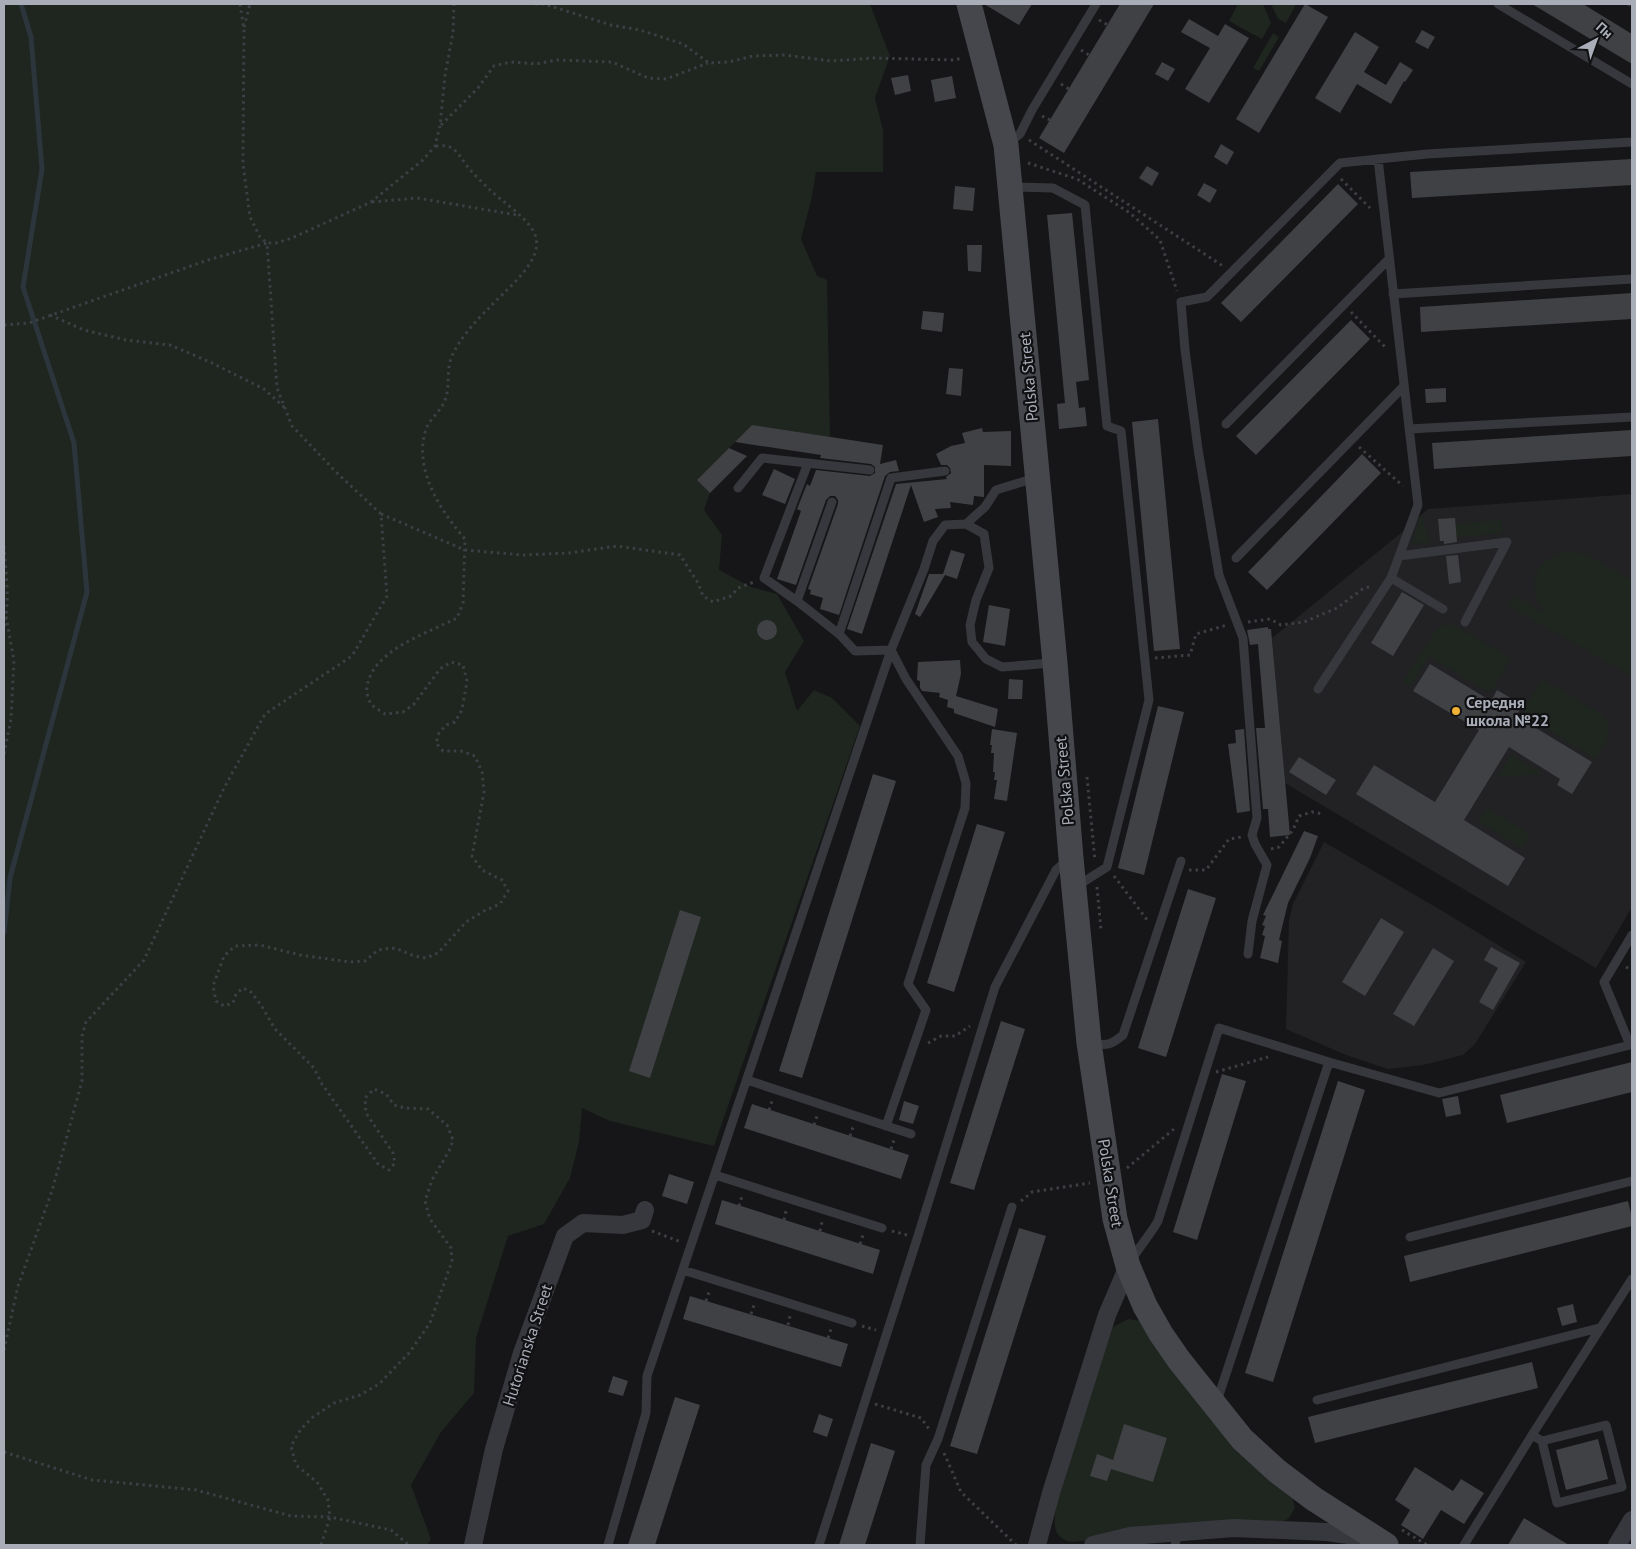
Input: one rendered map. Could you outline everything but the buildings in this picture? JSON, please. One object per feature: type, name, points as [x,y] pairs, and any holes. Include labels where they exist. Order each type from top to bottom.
[{"type":"street","name":"Polska Street","points":[[968,4],[1011,157],[1037,477],[1089,1042],[1122,1175],[1115,1219],[1128,1266],[1161,1334],[1179,1360],[1242,1439],[1277,1471],[1314,1499],[1386,1537]]},
{"type":"street","name":"Hutorianska Street","points":[[474,1545],[494,1449],[522,1353],[565,1236],[583,1223],[623,1225],[642,1220],[645,1210]]},
{"type":"street","points":[[1037,1545],[1051,1493],[1107,1315],[1128,1266]]},
{"type":"street","points":[[1617,1545],[1632,1520]]},
{"type":"street","points":[[1093,1545],[1130,1536],[1176,1539],[1234,1528],[1386,1537]]},
{"type":"lane","points":[[1074,888],[1107,868],[1149,700],[1121,431],[1108,426],[1086,205],[1053,188],[1011,157],[1032,110],[1096,4]]},
{"type":"lane","points":[[1498,4],[1632,84]]},
{"type":"lane","points":[[1248,954],[1252,921],[1267,865],[1252,835],[1257,818],[1243,638],[1219,574],[1198,449],[1185,350],[1181,302],[1207,297],[1340,163],[1378,158],[1632,142]]},
{"type":"lane","points":[[1318,689],[1389,581],[1418,505],[1378,158]]},
{"type":"lane","points":[[1226,424],[1389,259]]},
{"type":"lane","points":[[1393,294],[1632,279]]},
{"type":"lane","points":[[1236,558],[1404,386]]},
{"type":"lane","points":[[1409,429],[1632,417]]},
{"type":"lane","points":[[738,488],[762,458],[870,470]]},
{"type":"lane","points":[[808,463],[764,578],[839,634],[856,651],[891,650]]},
{"type":"lane","points":[[839,634],[891,478],[945,471]]},
{"type":"lane","points":[[966,524],[985,507],[996,490],[1037,477]]},
{"type":"lane","points":[[797,601],[832,502]]},
{"type":"lane","points":[[608,1545],[646,1413],[647,1376],[891,650],[924,569],[933,541],[945,525],[966,524],[984,534],[989,568],[976,600],[970,625],[972,642],[986,659],[1002,667],[1055,663]]},
{"type":"lane","points":[[1399,556],[1507,542],[1465,622]]},
{"type":"lane","points":[[1389,581],[1443,609]]},
{"type":"lane","points":[[886,1126],[926,1010],[908,984],[966,808],[966,783],[958,756],[906,679],[891,650]]},
{"type":"lane","points":[[819,1545],[995,987],[1056,870],[1071,858]]},
{"type":"lane","points":[[1089,1042],[1106,1046],[1115,1042],[1123,1035],[1181,861]]},
{"type":"lane","points":[[1128,1266],[1158,1221],[1219,1028],[1328,1062],[1440,1093],[1631,1045],[1604,982],[1632,935]]},
{"type":"lane","points":[[1216,1406],[1328,1062]]},
{"type":"lane","points":[[747,1080],[911,1134]]},
{"type":"lane","points":[[715,1175],[882,1228]]},
{"type":"lane","points":[[1410,1237],[1632,1181]]},
{"type":"lane","points":[[920,1545],[926,1465],[938,1439],[1012,1208]]},
{"type":"lane","points":[[683,1270],[852,1323]]},
{"type":"lane","points":[[1464,1545],[1599,1328],[1632,1279]]},
{"type":"lane","points":[[1317,1400],[1599,1328]]},
{"type":"lane","points":[[1532,1435],[1542,1442],[1558,1504],[1622,1488],[1606,1425],[1542,1442]]},
{"type":"path","points":[[240,4],[244,30],[243,164],[250,217],[260,237],[267,243],[277,388],[292,426],[338,474],[381,514],[465,550],[523,556],[617,546],[680,556],[698,584],[703,596],[713,602],[731,596],[738,588],[764,578]]},
{"type":"path","points":[[244,30],[250,4]]},
{"type":"path","points":[[4,325],[29,322],[208,260],[267,243],[276,244],[372,202],[423,160],[435,146],[440,126],[454,4]]},
{"type":"path","points":[[535,4],[544,4],[611,25],[640,30],[683,44],[708,63]]},
{"type":"path","points":[[1628,4],[1632,6]]},
{"type":"path","points":[[440,126],[478,88],[494,66],[510,62],[536,64],[556,60],[612,62],[648,78],[666,79],[708,63],[729,62],[753,56],[785,54],[831,60],[873,58],[953,60],[982,55]]},
{"type":"path","points":[[321,1545],[330,1518],[328,1500],[317,1482],[296,1465],[291,1446],[300,1429],[313,1417],[334,1403],[360,1395],[379,1384],[409,1353],[430,1322],[452,1261],[451,1248],[430,1219],[425,1201],[432,1180],[449,1151],[453,1140],[447,1125],[428,1109],[405,1108],[394,1105],[386,1094],[374,1089],[365,1098],[366,1113],[394,1153],[395,1163],[389,1170],[378,1164],[322,1084],[314,1068],[274,1029],[261,1005],[250,992],[243,988],[236,994],[233,1003],[224,1006],[216,1002],[213,986],[224,956],[235,946],[260,944],[300,955],[350,962],[365,961],[378,950],[392,948],[426,958],[438,953],[466,922],[500,904],[508,891],[502,880],[482,870],[472,856],[484,792],[482,772],[475,756],[461,751],[443,751],[436,743],[439,733],[446,725],[455,722],[462,710],[467,681],[462,665],[451,662],[440,669],[414,704],[403,712],[385,714],[372,705],[366,692],[368,677],[383,660],[400,646],[420,634],[456,618],[463,602],[465,539],[448,519],[435,498],[426,472],[422,448],[426,427],[440,410],[447,396],[447,379],[452,356],[469,330],[514,282],[530,263],[535,253],[536,238],[526,222],[467,167],[457,152],[449,147],[435,146]]},
{"type":"path","points":[[1011,157],[1232,272]]},
{"type":"path","points":[[1011,157],[1077,179],[1130,213],[1160,240],[1181,302]]},
{"type":"path","points":[[1332,171],[1385,222]]},
{"type":"path","points":[[372,202],[418,198],[519,215]]},
{"type":"path","points":[[1344,305],[1401,363]]},
{"type":"path","points":[[50,315],[84,330],[126,340],[170,345],[210,362],[264,389],[285,407]]},
{"type":"path","points":[[1351,440],[1417,499]]},
{"type":"path","points":[[4,1350],[18,1286],[52,1191],[82,1081],[82,1036],[86,1022],[144,960],[224,788],[265,714],[352,656],[387,596],[381,514]]},
{"type":"path","points":[[4,546],[7,575],[4,627]]},
{"type":"path","points":[[1145,659],[1190,655],[1196,634],[1226,625],[1270,619],[1281,625],[1304,622],[1338,608],[1364,588],[1389,581]]},
{"type":"path","points":[[4,754],[11,719],[14,661],[6,616]]},
{"type":"path","points":[[1087,776],[1101,934]]},
{"type":"path","points":[[1107,868],[1157,932]]},
{"type":"path","points":[[908,1063],[927,1044],[941,1036],[955,1036],[986,1017]]},
{"type":"path","points":[[1204,1076],[1290,1050]]},
{"type":"path","points":[[1032,1192],[1122,1175],[1192,1115]]},
{"type":"path","points":[[1122,1175],[1126,1158]]},
{"type":"path","points":[[882,1228],[917,1239]]},
{"type":"path","points":[[651,1230],[691,1245]]},
{"type":"path","points":[[852,1323],[886,1333]]},
{"type":"path","points":[[865,1400],[921,1418],[938,1439],[961,1492],[1016,1545]]},
{"type":"path","points":[[4,1452],[92,1480],[196,1490],[291,1516],[330,1518],[391,1530],[409,1545]]},
{"type":"path","points":[[1386,1537],[1427,1545]]},
{"type":"shaded area","points":[[4,4],[870,4],[890,56],[875,98],[883,130],[883,172],[816,172],[801,239],[817,276],[827,280],[830,437],[752,425],[697,480],[710,493],[704,510],[722,535],[719,570],[751,587],[777,594],[804,641],[785,672],[797,711],[814,690],[832,698],[860,726],[714,1146],[610,1121],[582,1108],[579,1142],[570,1178],[544,1224],[508,1236],[476,1338],[474,1393],[441,1432],[411,1485],[431,1539],[427,1545],[4,1545]]},
{"type":"shaded area","points":[[1238,4],[1263,4],[1271,23],[1262,39],[1229,21]]},
{"type":"shaded area","points":[[1271,4],[1296,4],[1286,23],[1278,19]]},
{"type":"shaded area","points":[[1273,33],[1279,37],[1259,71],[1253,68]]},
{"type":"shaded area","name":"Середня школа №22","points":[[1632,494],[1632,907],[1596,968],[1285,783],[1272,638],[1428,509]]},
{"type":"shaded area","points":[[1420,516],[1422,517],[1430,542],[1412,544]]},
{"type":"shaded area","points":[[1502,520],[1503,533],[1456,537],[1455,524]]},
{"type":"shaded area","points":[[1570,551],[1587,555],[1632,580],[1632,676],[1508,606],[1514,595],[1548,615],[1540,605],[1536,595],[1534,585],[1536,576],[1548,560],[1558,554]]},
{"type":"shaded area","points":[[1449,624],[1458,627],[1511,658],[1493,689],[1486,691],[1429,656],[1410,687],[1403,682],[1433,634],[1440,627]]},
{"type":"shaded area","points":[[1542,679],[1600,713],[1605,719],[1609,730],[1608,736],[1596,759],[1525,716],[1524,709]]},
{"type":"shaded area","points":[[1511,755],[1543,774],[1497,777]]},
{"type":"shaded area","points":[[1487,808],[1530,834],[1522,848],[1478,822]]},
{"type":"shaded area","points":[[1324,842],[1526,962],[1475,1044],[1463,1055],[1423,1065],[1388,1069],[1346,1055],[1286,1029],[1289,921],[1293,904]]},
{"type":"shaded area","points":[[1128,1319],[1142,1321],[1292,1496],[1295,1508],[1288,1519],[1281,1522],[1178,1523],[1158,1525],[1076,1542],[1065,1540],[1058,1534],[1055,1525],[1056,1506],[1107,1342],[1113,1327]]},
{"type":"waterway","points":[[4,933],[10,878],[87,592],[74,443],[23,287],[42,169],[31,37],[21,4]]},
{"type":"place","name":"Середня школа №22","points":[[1456,711]]}]
